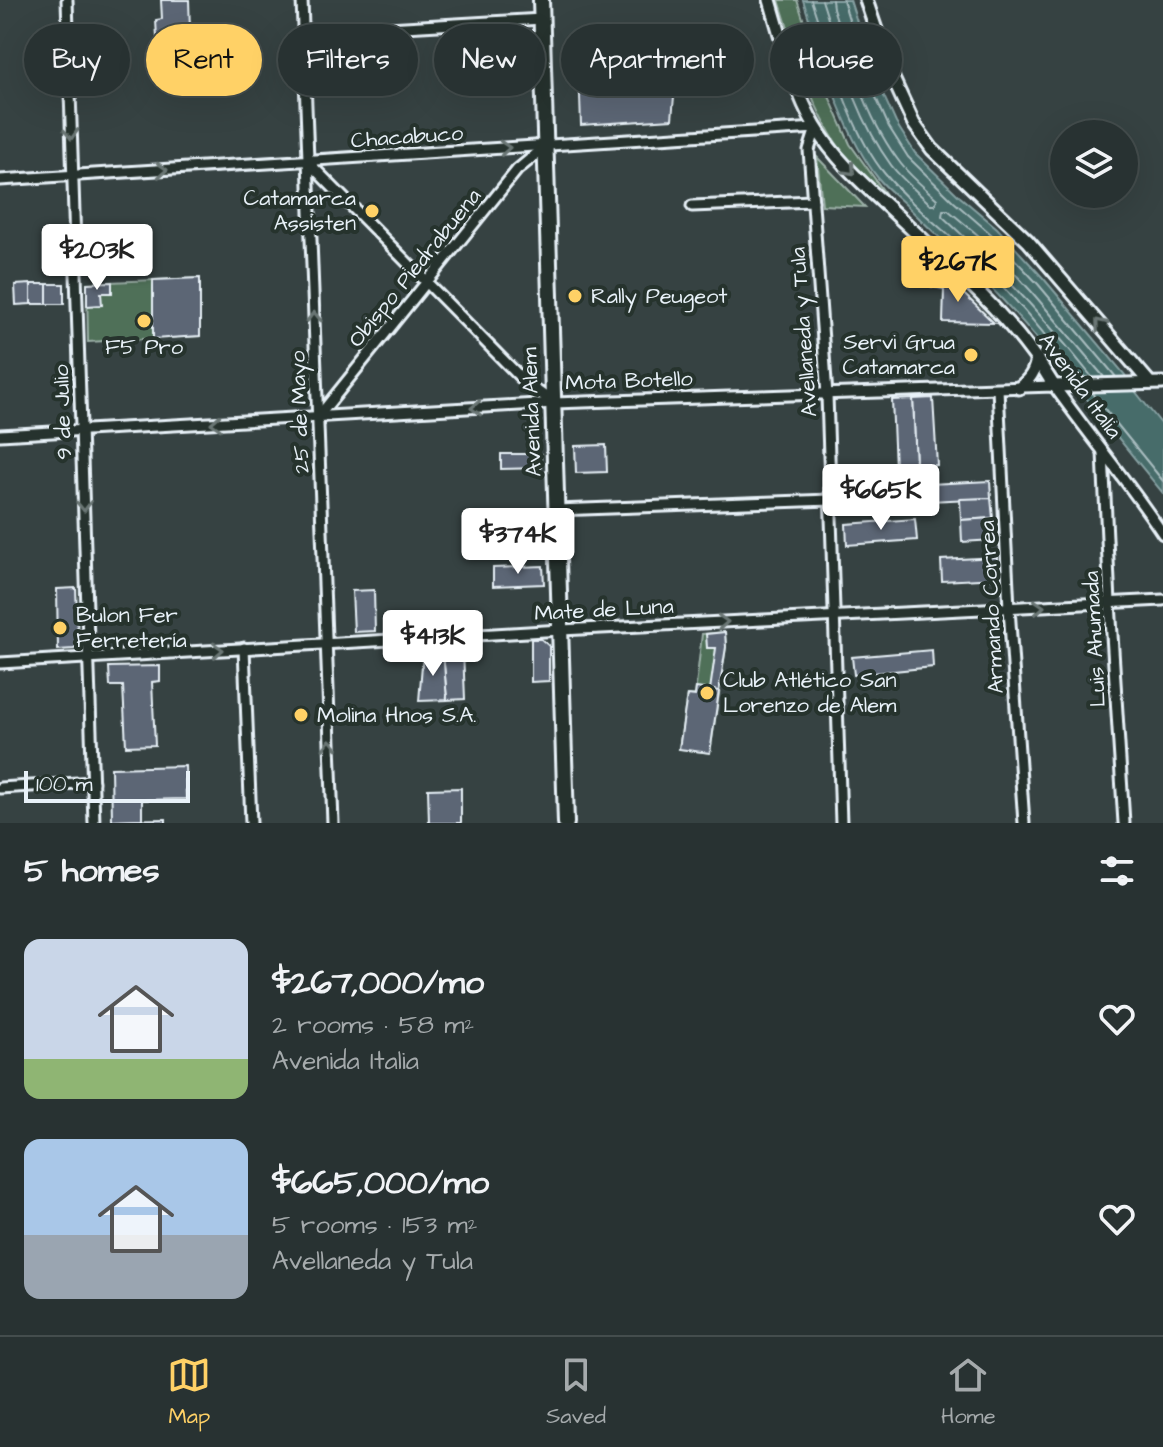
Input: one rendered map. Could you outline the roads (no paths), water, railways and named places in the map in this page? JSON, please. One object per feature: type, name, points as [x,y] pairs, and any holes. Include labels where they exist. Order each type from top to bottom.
[{"type":"main road","name":"Avenida Alem","points":[[541,0],[566,823]]},
{"type":"street","name":"9 de Julio","points":[[67,0],[94,823]]},
{"type":"street","name":"25 de Mayo","points":[[302,0],[303,24]]},
{"type":"street","name":"Avenida Italia","points":[[770,0],[806,110],[816,128],[847,169],[993,307],[1037,358],[1054,386],[1133,489],[1163,534]]},
{"type":"street","points":[[866,0],[891,74],[914,124],[932,149],[1028,241],[1150,383]]},
{"type":"street","points":[[418,26],[542,19]]},
{"type":"street","name":"25 de Mayo","points":[[305,96],[333,823]]},
{"type":"street","name":"Chacabuco","points":[[0,180],[816,128]]},
{"type":"street","name":"Avellaneda y Tula","points":[[816,128],[809,150],[827,395],[841,823]]},
{"type":"street","name":"Obispo Piedrabuena","points":[[318,417],[517,170],[546,146]]},
{"type":"street","points":[[308,161],[526,383],[554,403]]},
{"type":"street","points":[[692,206],[813,201]]},
{"type":"street","points":[[1019,388],[1028,382],[1037,358]]},
{"type":"street","name":"Mota Botello","points":[[0,435],[554,403],[1150,383]]},
{"type":"street","name":"Armando Correa","points":[[998,389],[1024,823]]},
{"type":"street","name":"Luis Ahumada","points":[[1103,453],[1124,823]]},
{"type":"street","points":[[557,510],[831,500]]},
{"type":"street","name":"Mate de Luna","points":[[0,663],[561,630],[1163,600]]},
{"type":"street","points":[[244,648],[251,823]]},
{"type":"street","points":[[0,788],[93,782]]},
{"type":"water","points":[[803,0],[850,0],[858,24],[811,24]]},
{"type":"water","points":[[835,96],[884,96],[915,153],[997,228],[1044,279],[1125,375],[1163,426],[1163,493],[1021,321],[978,274],[878,178],[865,160]]},
{"type":"place","name":"Catamarca Assisten","points":[[372,211]]},
{"type":"place","name":"Rally Peugeot","points":[[575,296]]},
{"type":"place","name":"F5 Pro","points":[[144,321]]},
{"type":"place","name":"Servi Grua Catamarca","points":[[971,355]]},
{"type":"place","name":"Bulon Fer Ferretería","points":[[60,628]]},
{"type":"place","name":"Club Atlético San Lorenzo de Alem","points":[[707,693]]},
{"type":"place","name":"Molina Hnos S.A.","points":[[301,715]]}]
